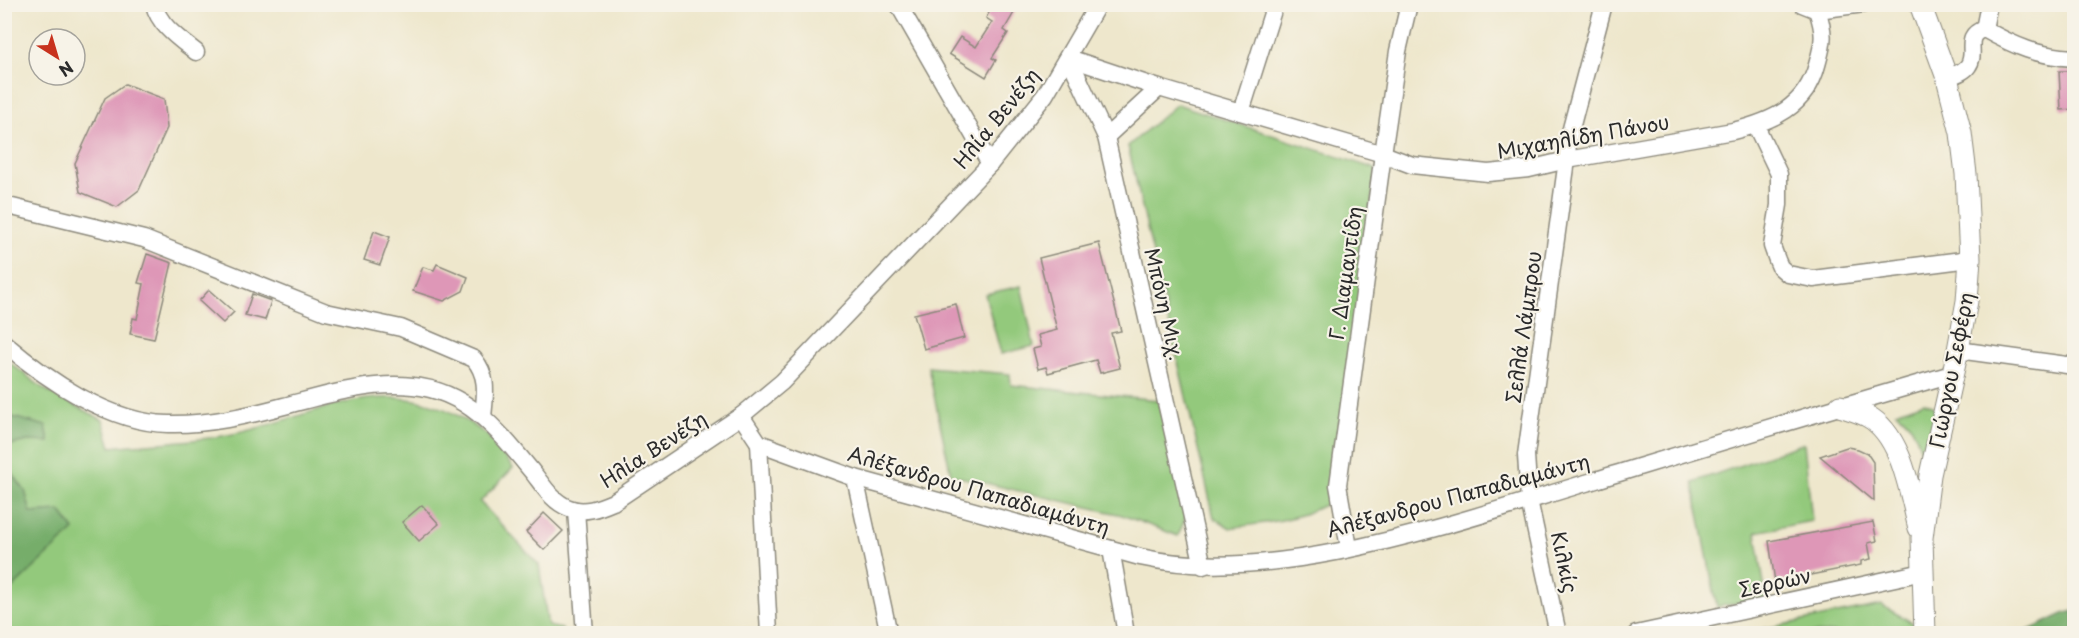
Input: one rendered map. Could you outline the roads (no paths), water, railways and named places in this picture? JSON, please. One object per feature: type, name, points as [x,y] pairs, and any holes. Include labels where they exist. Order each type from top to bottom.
[{"type":"main road","name":"Γιώργου Σεφέρη","points":[[1920,4],[1947,78],[1961,133],[1966,174],[1970,259],[1967,301],[1959,350],[1930,475],[1922,538],[1925,633]]},
{"type":"main road","points":[[1840,406],[1867,416],[1878,424],[1894,446],[1901,462],[1922,538]]},
{"type":"street","points":[[154,4],[156,11],[172,33],[196,52]]},
{"type":"street","points":[[898,4],[990,164]]},
{"type":"street","name":"Ηλία Βενέζη","points":[[576,510],[594,510],[613,502],[741,416],[783,382],[990,164],[1045,95],[1069,58],[1098,4]]},
{"type":"street","points":[[1241,112],[1275,4]]},
{"type":"street","name":"Γ. Διαμαντίδη","points":[[1349,548],[1338,485],[1383,154],[1398,51],[1408,4]]},
{"type":"street","name":"Σελλά Λάμπρου","points":[[1530,500],[1526,455],[1568,140],[1604,4]]},
{"type":"street","points":[[1809,7],[1864,4]]},
{"type":"street","points":[[1984,29],[1989,4]]},
{"type":"street","name":"Μιχαηλίδη Πάνου","points":[[1069,58],[1159,88],[1383,154],[1412,165],[1488,173],[1528,169],[1733,131],[1756,126],[1785,112],[1808,89],[1822,49],[1824,30],[1809,7]]},
{"type":"street","points":[[1947,78],[1968,66],[1972,58],[1972,38],[1984,29]]},
{"type":"street","points":[[1984,29],[2028,51],[2074,58]]},
{"type":"street","name":"Μπόνη Μιχ.","points":[[1069,58],[1106,137],[1203,566]]},
{"type":"street","points":[[1106,137],[1159,88]]},
{"type":"street","points":[[1756,126],[1779,174],[1779,205],[1772,246],[1780,267],[1788,274],[1813,279],[1970,259]]},
{"type":"street","points":[[4,205],[144,239],[326,312],[401,328],[474,359],[482,369],[486,382],[483,417]]},
{"type":"street","points":[[4,343],[46,376],[115,413],[143,421],[166,424],[222,420],[255,414],[345,390],[396,385],[428,387],[442,392],[468,405],[483,417],[500,432],[553,498],[576,510],[585,633]]},
{"type":"street","points":[[1959,350],[2074,366]]},
{"type":"street","name":"Αλέξανδρου Παπαδιαμάντη","points":[[759,443],[855,478],[1111,549],[1168,564],[1203,566],[1267,562],[1349,548],[1415,533],[1952,374]]},
{"type":"street","points":[[741,416],[759,443],[769,633]]},
{"type":"street","points":[[855,478],[889,633]]},
{"type":"street","name":"Κιλκίς","points":[[1530,500],[1558,633]]},
{"type":"street","points":[[1111,549],[1126,633]]},
{"type":"street","name":"Σερρών","points":[[1636,633],[1923,572]]}]
